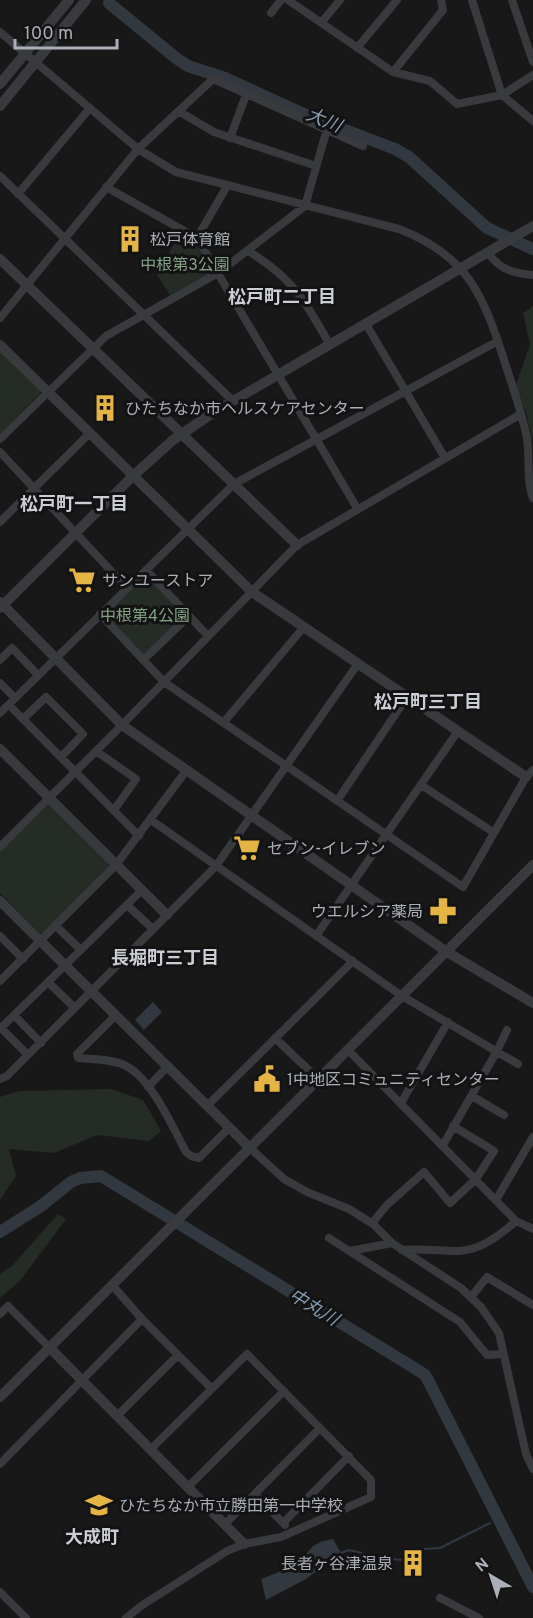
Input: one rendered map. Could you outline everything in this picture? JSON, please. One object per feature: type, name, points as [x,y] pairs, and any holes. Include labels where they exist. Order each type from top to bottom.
[{"type":"street","points":[[0,84],[69,0]]},
{"type":"street","points":[[0,106],[86,0]]},
{"type":"street","points":[[271,13],[281,0]]},
{"type":"street","points":[[288,0],[393,72],[430,81],[457,104],[502,94],[533,75]]},
{"type":"street","points":[[321,24],[340,0]]},
{"type":"street","points":[[357,48],[397,0]]},
{"type":"street","points":[[393,72],[443,10],[441,0]]},
{"type":"street","points":[[472,0],[502,94],[533,121]]},
{"type":"street","points":[[512,0],[533,62]]},
{"type":"street","points":[[0,32],[138,149],[176,172],[399,229],[442,252],[461,269],[487,310],[521,414],[527,441],[533,498]]},
{"type":"street","points":[[0,318],[138,149],[213,79],[363,146]]},
{"type":"street","points":[[230,138],[246,95]]},
{"type":"street","points":[[18,194],[90,108]]},
{"type":"street","points":[[180,112],[214,132],[316,166]]},
{"type":"street","points":[[0,440],[106,336],[218,273],[305,206],[327,129]]},
{"type":"street","points":[[0,176],[233,401]]},
{"type":"street","points":[[197,238],[227,186]]},
{"type":"street","points":[[106,187],[197,238],[357,508]]},
{"type":"street","points":[[533,226],[182,433],[134,475],[1,605],[122,726],[447,952],[533,1003]]},
{"type":"street","points":[[248,251],[266,262],[295,287],[308,305],[330,345]]},
{"type":"street","points":[[488,253],[499,266],[506,270],[533,275]]},
{"type":"street","points":[[0,259],[297,545]]},
{"type":"street","points":[[366,324],[445,458]]},
{"type":"street","points":[[0,713],[234,484],[315,438],[498,341]]},
{"type":"street","points":[[0,345],[252,592],[357,665],[531,776],[493,832],[462,887],[164,682],[100,614]]},
{"type":"street","points":[[0,847],[122,726],[297,545],[521,414]]},
{"type":"street","points":[[0,522],[90,433]]},
{"type":"street","points":[[0,452],[127,588]]},
{"type":"street","points":[[146,570],[208,636]]},
{"type":"street","points":[[143,660],[189,616]]},
{"type":"street","points":[[224,722],[303,628]]},
{"type":"street","points":[[0,660],[12,648],[38,675]]},
{"type":"street","points":[[0,1079],[7,1076],[41,1043],[216,866],[357,665]]},
{"type":"street","points":[[0,683],[23,719],[139,836]]},
{"type":"street","points":[[23,719],[46,697],[82,734],[61,757]]},
{"type":"street","points":[[337,801],[407,697]]},
{"type":"street","points":[[316,936],[458,731]]},
{"type":"street","points":[[0,749],[167,915]]},
{"type":"street","points":[[96,751],[136,779],[114,810]]},
{"type":"street","points":[[0,981],[116,864],[186,771]]},
{"type":"street","points":[[422,785],[493,832]]},
{"type":"street","points":[[151,820],[402,996],[518,1064]]},
{"type":"street","points":[[0,1396],[533,865]]},
{"type":"street","points":[[28,1055],[1,1028],[142,890]]},
{"type":"street","points":[[0,901],[229,1128],[284,1179],[307,1192],[349,1209],[372,1223],[392,1243],[481,1306],[495,1327],[526,1454],[533,1469]]},
{"type":"street","points":[[127,904],[153,929]]},
{"type":"street","points":[[56,926],[81,950]]},
{"type":"street","points":[[0,936],[23,959]]},
{"type":"street","points":[[207,1106],[353,961]]},
{"type":"street","points":[[48,982],[75,1008]]},
{"type":"street","points":[[14,1015],[41,1043]]},
{"type":"street","points":[[115,1016],[77,1054],[78,1058],[112,1061],[126,1066],[148,1087],[186,1152],[191,1156],[199,1158],[229,1128]]},
{"type":"street","points":[[401,1103],[448,1022]]},
{"type":"street","points":[[443,1145],[507,1030]]},
{"type":"street","points":[[275,1038],[318,1079]]},
{"type":"street","points":[[348,1050],[516,1221],[533,1229]]},
{"type":"street","points":[[148,1087],[167,1067]]},
{"type":"street","points":[[472,1096],[504,1115]]},
{"type":"street","points":[[372,1223],[387,1205],[424,1172],[450,1203],[476,1179],[494,1151],[453,1126]]},
{"type":"street","points":[[496,1200],[533,1137]]},
{"type":"street","points":[[402,1250],[461,1251],[498,1237],[516,1221]]},
{"type":"street","points":[[329,1238],[460,1322],[487,1355],[503,1354]]},
{"type":"street","points":[[350,1251],[392,1243]]},
{"type":"street","points":[[471,1297],[487,1277],[533,1305]]},
{"type":"street","points":[[112,1285],[142,1319],[211,1388]]},
{"type":"street","points":[[0,1314],[8,1306],[244,1544]]},
{"type":"street","points":[[1,1460],[142,1319]]},
{"type":"street","points":[[126,1618],[215,1558],[244,1544],[281,1537],[371,1497],[371,1480],[247,1354],[151,1449]]},
{"type":"street","points":[[117,1416],[178,1355]]},
{"type":"street","points":[[188,1487],[284,1391]]},
{"type":"street","points":[[225,1524],[320,1428]]},
{"type":"street","points":[[283,1523],[349,1456]]},
{"type":"street","points":[[255,1494],[291,1532]]},
{"type":"street","points":[[0,1592],[26,1618]]},
{"type":"street","points":[[440,1598],[478,1618]]},
{"type":"green space","name":"中根第3公園","points":[[180,233],[194,242],[212,272],[170,295],[157,275]]},
{"type":"green space","points":[[533,306],[533,443],[526,412],[515,388],[530,344],[523,313]]},
{"type":"green space","points":[[0,350],[40,391],[40,394],[0,433]]},
{"type":"green space","name":"中根第4公園","points":[[146,575],[184,616],[142,655],[105,614]]},
{"type":"green space","points":[[49,804],[110,864],[109,868],[44,932],[40,933],[0,893],[0,852]]},
{"type":"green space","points":[[111,1089],[143,1100],[161,1131],[149,1141],[97,1135],[54,1153],[9,1149],[16,1176],[0,1200],[0,1097],[19,1091]]},
{"type":"green space","points":[[58,1214],[66,1219],[19,1282],[0,1298],[0,1274],[12,1266]]},
{"type":"shaded area","points":[[153,1002],[162,1012],[144,1030],[135,1020]]},
{"type":"shaded area","points":[[333,1539],[341,1553],[306,1579],[266,1600],[261,1579],[293,1565],[303,1558],[314,1545]]},
{"type":"waterway","name":"大川","points":[[109,3],[188,66],[225,78],[306,115],[395,149],[409,157],[487,228],[533,249]]},
{"type":"waterway","name":"中丸川","points":[[0,1232],[41,1206],[71,1182],[80,1178],[101,1176],[416,1369],[425,1375],[429,1382],[533,1587]]},
{"type":"waterway","points":[[341,1553],[349,1550],[388,1559],[405,1560],[423,1549],[440,1548],[490,1523]]},
{"type":"place","name":"松戸体育館","points":[[130,239]]},
{"type":"place","name":"ひたちなか市ヘルスケアセンター","points":[[105,408]]},
{"type":"place","name":"サンユーストア","points":[[82,580]]},
{"type":"place","name":"セブン-イレブン","points":[[247,848]]},
{"type":"place","name":"ウエルシア薬局","points":[[443,911]]},
{"type":"place","name":"1中地区コミュニティセンター","points":[[267,1079]]},
{"type":"place","name":"ひたちなか市立勝田第一中学校","points":[[99,1505]]},
{"type":"place","name":"長者ヶ谷津温泉","points":[[413,1563]]},
{"type":"district","name":"松戸町二丁目","points":[[282,297]]},
{"type":"district","name":"松戸町一丁目","points":[[74,504]]},
{"type":"district","name":"松戸町三丁目","points":[[428,702]]},
{"type":"district","name":"長堀町三丁目","points":[[165,958]]},
{"type":"district","name":"大成町","points":[[92,1537]]}]
